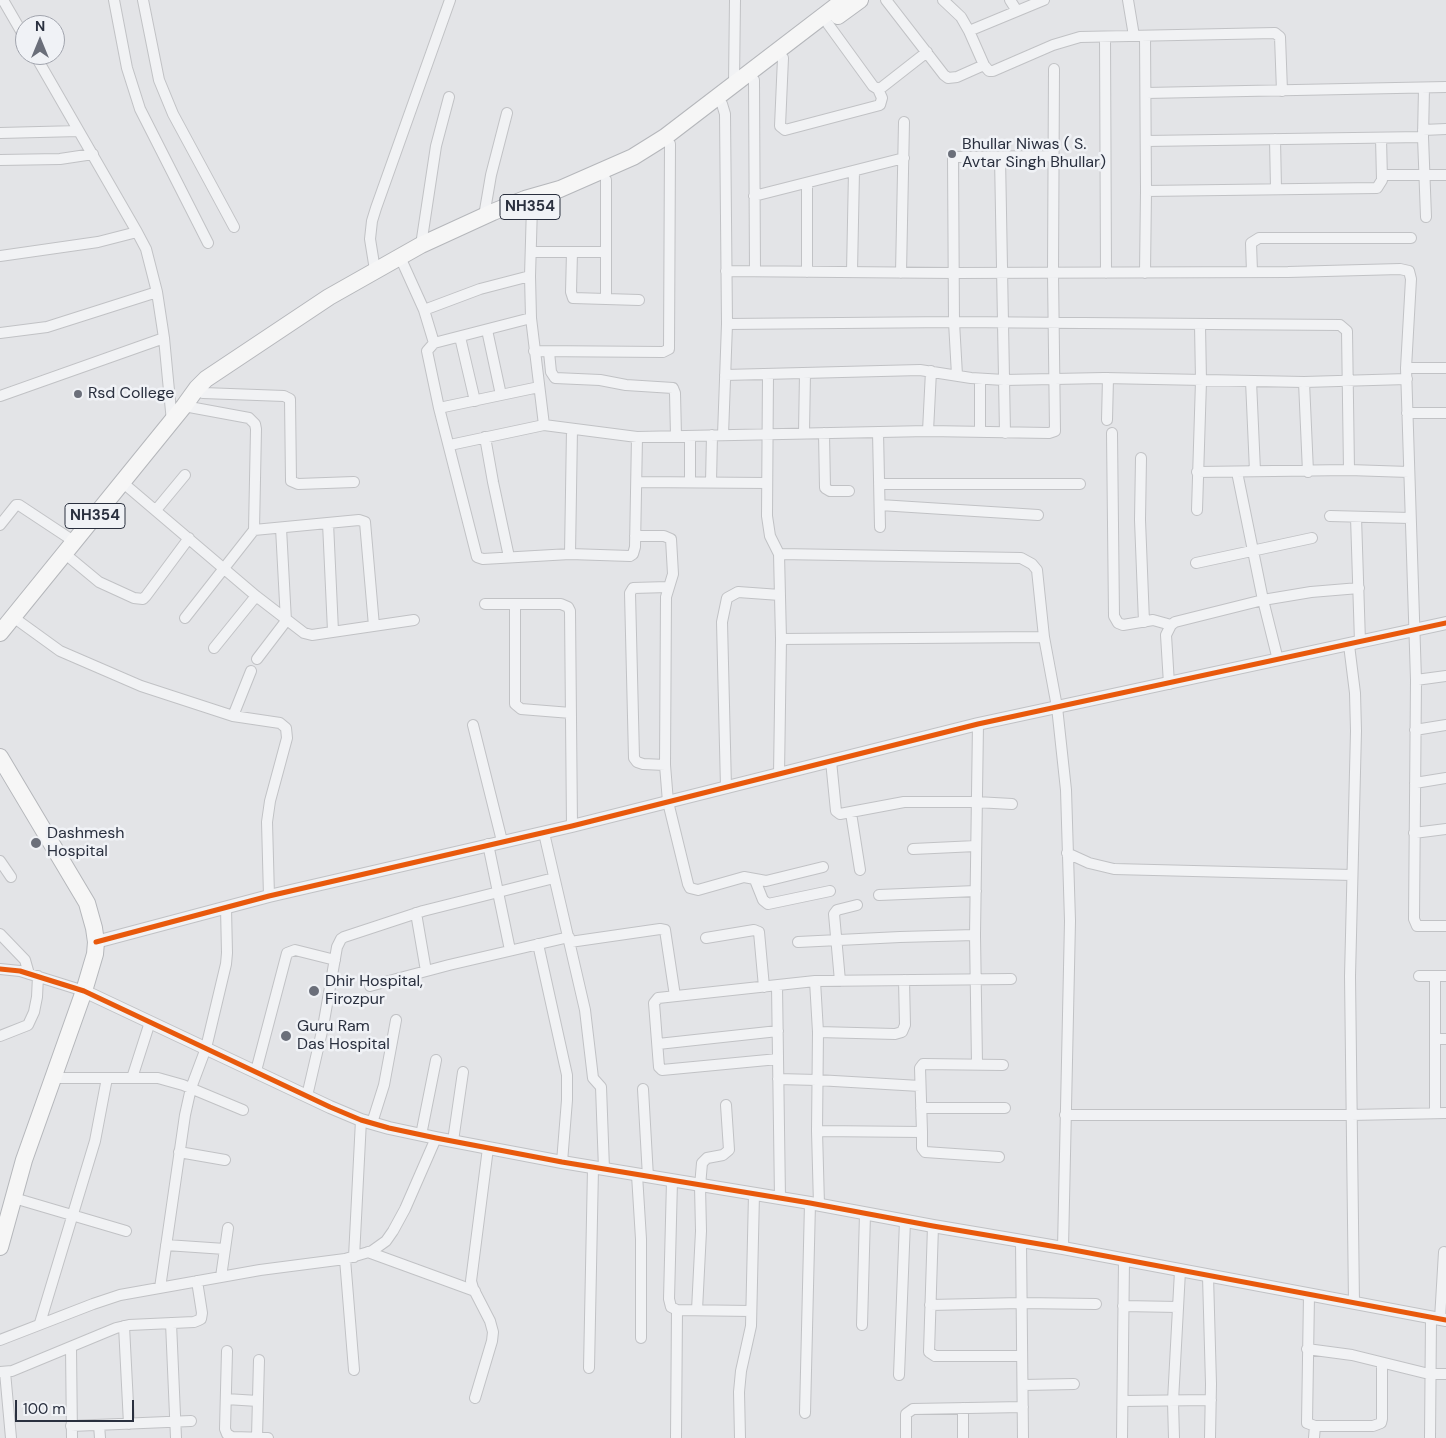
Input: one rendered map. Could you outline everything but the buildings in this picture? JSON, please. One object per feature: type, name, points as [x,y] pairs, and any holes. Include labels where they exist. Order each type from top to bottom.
[{"type":"highway","name":"NH354","points":[[192,399],[196,388],[206,379],[329,297],[375,270],[451,242],[532,206],[564,198],[638,165],[670,144],[719,101],[734,83],[844,0]]},
{"type":"highway","name":"NH354","points":[[0,632],[192,399],[402,261],[421,245],[484,216],[525,199],[560,189],[633,157],[754,80],[860,0]]},
{"type":"highway","points":[[0,757],[86,903],[94,928],[96,942],[95,954],[84,991],[24,1160],[0,1247]]},
{"type":"street","points":[[3,0],[15,21]]},
{"type":"street","points":[[114,0],[127,68],[140,109],[208,243]]},
{"type":"street","points":[[143,0],[157,71],[165,96],[234,228]]},
{"type":"street","points":[[375,270],[370,239],[372,221],[450,0]]},
{"type":"street","points":[[734,83],[735,0]]},
{"type":"street","points":[[886,0],[948,78],[957,77],[984,65]]},
{"type":"street","points":[[943,0],[961,17],[984,65],[989,71],[1072,39],[1275,33],[1280,37],[1282,91]]},
{"type":"street","points":[[1010,0],[1016,11]]},
{"type":"street","points":[[969,31],[1044,0]]},
{"type":"street","points":[[1128,0],[1134,36]]},
{"type":"street","points":[[783,58],[780,126],[785,130],[880,105],[882,98],[878,89],[873,86],[828,24]]},
{"type":"street","points":[[1144,273],[1146,191],[1145,36]]},
{"type":"street","points":[[1105,37],[1106,273]]},
{"type":"street","points":[[878,89],[927,52]]},
{"type":"street","points":[[41,65],[146,249],[157,292],[164,338],[172,422]]},
{"type":"street","points":[[450,445],[544,425],[638,437],[928,431],[1050,433],[1055,431],[1053,273],[1054,69]]},
{"type":"street","points":[[754,80],[755,271]]},
{"type":"street","points":[[1146,93],[1446,87]]},
{"type":"street","points":[[1424,88],[1423,133],[1426,217]]},
{"type":"street","points":[[421,245],[434,154],[449,97]]},
{"type":"street","points":[[719,101],[725,114],[726,324],[723,435]]},
{"type":"street","points":[[484,216],[491,174],[507,113]]},
{"type":"street","points":[[902,273],[904,122]]},
{"type":"street","points":[[1146,141],[1381,138],[1446,129]]},
{"type":"street","points":[[0,133],[79,131]]},
{"type":"street","points":[[1146,191],[1378,188],[1382,180],[1381,138]]},
{"type":"street","points":[[1275,139],[1276,189]]},
{"type":"street","points":[[534,351],[663,352],[669,349],[670,144]]},
{"type":"street","points":[[0,160],[60,159],[93,154]]},
{"type":"street","points":[[957,376],[954,322],[953,157],[1054,156]]},
{"type":"street","points":[[1000,157],[1005,433]]},
{"type":"street","points":[[754,196],[904,158]]},
{"type":"street","points":[[852,272],[854,171]]},
{"type":"street","points":[[1382,174],[1446,175]]},
{"type":"street","points":[[606,180],[606,299]]},
{"type":"street","points":[[807,183],[807,272]]},
{"type":"street","points":[[532,206],[531,318],[544,425]]},
{"type":"street","points":[[0,256],[98,242],[138,232]]},
{"type":"street","points":[[1252,272],[1251,244],[1259,238],[1411,238]]},
{"type":"street","points":[[531,252],[606,252]]},
{"type":"street","points":[[572,252],[572,296],[576,298],[639,300]]},
{"type":"street","points":[[402,261],[424,310],[434,343]]},
{"type":"street","points":[[726,271],[902,273],[1144,273],[1400,269],[1409,271],[1411,279],[1406,368],[1416,680],[1415,923],[1420,927],[1446,926]]},
{"type":"street","points":[[424,310],[480,289],[530,276]]},
{"type":"street","points":[[0,333],[48,327],[157,292]]},
{"type":"street","points":[[531,318],[434,343],[427,351],[439,408],[450,445],[477,557],[483,559],[570,554],[630,556],[634,550],[635,536],[638,437]]},
{"type":"street","points":[[726,324],[954,322],[1340,325],[1347,332],[1349,470]]},
{"type":"street","points":[[1197,510],[1201,381],[1200,325]]},
{"type":"street","points":[[487,330],[502,395]]},
{"type":"street","points":[[460,337],[475,401]]},
{"type":"street","points":[[0,396],[164,338]]},
{"type":"street","points":[[549,352],[551,372],[554,378],[600,380],[626,385],[672,388],[675,392],[676,436]]},
{"type":"street","points":[[1406,368],[1446,368]]},
{"type":"street","points":[[725,375],[930,371],[980,379],[1004,380],[1108,378],[1304,382],[1407,379]]},
{"type":"street","points":[[928,431],[930,371]]},
{"type":"street","points":[[804,433],[805,373]]},
{"type":"street","points":[[768,374],[767,524],[770,536],[779,554],[781,639],[779,774]]},
{"type":"street","points":[[1107,420],[1108,378]]},
{"type":"street","points":[[980,379],[980,432]]},
{"type":"street","points":[[1251,382],[1255,472]]},
{"type":"street","points":[[1304,382],[1308,472]]},
{"type":"street","points":[[439,408],[539,387]]},
{"type":"street","points":[[192,399],[284,396],[290,399],[291,481],[298,484],[354,482]]},
{"type":"street","points":[[185,618],[254,530],[255,424],[249,418],[192,399]]},
{"type":"street","points":[[1407,413],[1446,413]]},
{"type":"street","points":[[570,554],[572,429]]},
{"type":"street","points":[[878,432],[880,527]]},
{"type":"street","points":[[824,433],[824,488],[830,491],[849,491]]},
{"type":"street","points":[[1112,433],[1114,616],[1118,623],[1123,625],[1157,621],[1171,625]]},
{"type":"street","points":[[711,482],[712,435]]},
{"type":"street","points":[[690,436],[690,482]]},
{"type":"street","points":[[485,437],[510,556]]},
{"type":"street","points":[[1141,458],[1140,520],[1144,622]]},
{"type":"street","points":[[1198,472],[1349,470],[1409,472]]},
{"type":"street","points":[[1237,472],[1263,600],[1278,660]]},
{"type":"street","points":[[156,510],[185,475]]},
{"type":"street","points":[[122,482],[286,621],[304,633],[414,620]]},
{"type":"street","points":[[637,482],[767,483]]},
{"type":"street","points":[[879,484],[1080,484]]},
{"type":"street","points":[[0,525],[19,504],[69,548],[99,582],[134,598],[146,596],[189,538]]},
{"type":"street","points":[[880,504],[1038,515]]},
{"type":"street","points":[[1330,516],[1410,518]]},
{"type":"street","points":[[1354,1303],[1351,1115],[1352,874],[1356,731],[1355,644],[1359,588],[1356,517]]},
{"type":"street","points":[[254,530],[363,520],[366,524],[374,626]]},
{"type":"street","points":[[328,523],[333,631]]},
{"type":"street","points":[[257,659],[286,621],[281,528]]},
{"type":"street","points":[[635,536],[664,536],[671,540],[673,574],[666,597],[665,765],[668,802],[690,888],[698,890],[746,877],[755,880],[770,880],[823,867]]},
{"type":"street","points":[[1196,563],[1312,538]]},
{"type":"street","points":[[779,554],[1021,558],[1032,564],[1037,570],[1044,637],[1057,707],[1065,773],[1070,922],[1063,1248]]},
{"type":"street","points":[[665,765],[643,764],[637,762],[634,758],[630,593],[633,588],[668,587]]},
{"type":"street","points":[[1169,684],[1166,634],[1175,622],[1263,600],[1311,592],[1359,588]]},
{"type":"street","points":[[726,788],[722,622],[727,598],[738,592],[780,595]]},
{"type":"street","points":[[214,648],[256,596]]},
{"type":"street","points":[[485,604],[561,604],[568,607],[570,611],[572,826]]},
{"type":"street","points":[[515,604],[515,704],[521,709],[571,713]]},
{"type":"street","points":[[13,616],[51,645],[76,659],[141,686],[233,716],[280,723],[286,728],[288,732],[270,801],[267,822],[269,896]]},
{"type":"street","points":[[96,942],[269,896],[572,826],[978,724],[1446,623]]},
{"type":"street","points":[[781,639],[1044,637]]},
{"type":"street","points":[[233,716],[251,671]]},
{"type":"street","points":[[1416,680],[1446,676]]},
{"type":"street","points":[[978,724],[975,935],[978,1064]]},
{"type":"street","points":[[473,725],[502,841]]},
{"type":"street","points":[[1415,730],[1446,725]]},
{"type":"street","points":[[831,761],[836,811],[840,814],[904,802],[1012,804]]},
{"type":"street","points":[[1415,783],[1446,778]]},
{"type":"street","points":[[851,813],[860,870]]},
{"type":"street","points":[[1414,834],[1446,829]]},
{"type":"street","points":[[544,832],[585,1010],[593,1078],[601,1087],[589,1368]]},
{"type":"street","points":[[488,844],[510,950]]},
{"type":"street","points":[[913,848],[976,846]]},
{"type":"street","points":[[1067,853],[1089,863],[1114,869],[1352,874]]},
{"type":"street","points":[[0,861],[11,877]]},
{"type":"street","points":[[307,1096],[323,1027],[338,943],[344,937],[416,913],[554,878]]},
{"type":"street","points":[[755,880],[763,900],[768,904],[830,891]]},
{"type":"street","points":[[879,896],[976,891]]},
{"type":"street","points":[[840,981],[834,916],[835,912],[857,905]]},
{"type":"street","points":[[160,1288],[179,1152],[191,1088],[206,1048],[226,964],[226,908]]},
{"type":"street","points":[[416,913],[426,971]]},
{"type":"street","points":[[370,986],[538,944],[660,928],[665,930],[675,996]]},
{"type":"street","points":[[706,938],[754,930],[759,932],[764,987]]},
{"type":"street","points":[[0,934],[25,960],[33,975],[34,1012],[28,1025],[0,1036]]},
{"type":"street","points":[[798,942],[900,936],[975,935]]},
{"type":"street","points":[[538,944],[567,1076],[562,1162]]},
{"type":"street","points":[[256,1071],[287,953],[295,950],[335,960]]},
{"type":"street","points":[[0,970],[11,969],[84,991],[307,1096],[367,1121],[421,1135],[598,1169],[780,1198],[1063,1248],[1439,1319]]},
{"type":"street","points":[[1065,1115],[1351,1115],[1441,1113],[1441,976],[1419,976]]},
{"type":"street","points":[[778,1059],[662,1070],[658,1067],[654,1003],[658,998],[815,981],[1010,979]]},
{"type":"street","points":[[818,1032],[895,1034],[902,1032],[905,1024],[904,980]]},
{"type":"street","points":[[805,1413],[817,1131],[818,1032],[815,981]]},
{"type":"street","points":[[777,986],[780,1198]]},
{"type":"street","points":[[354,1370],[350,1258],[367,1121],[386,1073],[396,1020]]},
{"type":"street","points":[[132,1078],[150,1022]]},
{"type":"street","points":[[658,1044],[778,1031]]},
{"type":"street","points":[[421,1135],[436,1060]]},
{"type":"street","points":[[999,1157],[925,1152],[922,1148],[920,1068],[926,1063],[1002,1065]]},
{"type":"street","points":[[453,1141],[463,1072]]},
{"type":"street","points":[[52,1078],[158,1078],[191,1088],[243,1110]]},
{"type":"street","points":[[40,1323],[95,1141],[108,1078]]},
{"type":"street","points":[[778,1079],[920,1086]]},
{"type":"street","points":[[641,1338],[643,1089]]},
{"type":"street","points":[[697,1310],[701,1231],[700,1186],[703,1162],[707,1158],[726,1154],[729,1150],[726,1105]]},
{"type":"street","points":[[922,1108],[1005,1108]]},
{"type":"street","points":[[817,1131],[922,1132]]},
{"type":"street","points":[[0,1340],[40,1323],[108,1299],[260,1270],[350,1258],[368,1252],[380,1246],[393,1231],[405,1209],[436,1138]]},
{"type":"street","points":[[475,1398],[492,1342],[493,1332],[490,1321],[474,1291],[471,1281],[488,1148]]},
{"type":"street","points":[[179,1152],[225,1160]]},
{"type":"street","points":[[672,1181],[669,1299],[671,1307],[677,1310],[751,1311]]},
{"type":"street","points":[[740,1438],[741,1371],[750,1332],[754,1194]]},
{"type":"street","points":[[14,1198],[126,1232]]},
{"type":"street","points":[[862,1325],[865,1214]]},
{"type":"street","points":[[898,1375],[905,1221]]},
{"type":"street","points":[[933,1226],[929,1349],[931,1355],[1022,1356]]},
{"type":"street","points":[[221,1277],[228,1228]]},
{"type":"street","points":[[1021,1242],[1023,1438]]},
{"type":"street","points":[[166,1245],[225,1249]]},
{"type":"street","points":[[368,1252],[474,1291]]},
{"type":"street","points":[[1430,1438],[1429,1374],[1439,1319],[1444,1252]]},
{"type":"street","points":[[1122,1438],[1124,1260]]},
{"type":"street","points":[[1174,1438],[1173,1401],[1180,1271]]},
{"type":"street","points":[[1208,1276],[1210,1438]]},
{"type":"street","points":[[11,1438],[3,1372],[12,1371],[124,1326],[194,1322],[201,1318],[202,1313],[197,1281]]},
{"type":"street","points":[[1309,1295],[1306,1421],[1310,1425],[1372,1426],[1380,1423],[1382,1419],[1382,1363]]},
{"type":"street","points":[[930,1305],[1096,1304]]},
{"type":"street","points":[[1123,1306],[1178,1307]]},
{"type":"street","points":[[676,1438],[677,1310]]},
{"type":"street","points":[[171,1323],[176,1438]]},
{"type":"street","points":[[124,1326],[129,1424]]},
{"type":"street","points":[[71,1347],[72,1438]]},
{"type":"street","points":[[1308,1349],[1342,1353],[1429,1374],[1446,1374]]},
{"type":"street","points":[[227,1351],[226,1432],[232,1437],[268,1438]]},
{"type":"street","points":[[257,1438],[259,1360]]},
{"type":"street","points":[[1022,1385],[1074,1384]]},
{"type":"street","points":[[226,1399],[258,1401]]},
{"type":"street","points":[[1123,1401],[1211,1400]]},
{"type":"street","points":[[906,1438],[906,1414],[916,1409],[1023,1407]]},
{"type":"street","points":[[963,1438],[964,1408]]},
{"type":"street","points":[[71,1426],[191,1422]]},
{"type":"street","points":[[99,1425],[100,1438]]},
{"type":"street","points":[[1314,1438],[1315,1426]]},
{"type":"cycle path","points":[[96,942],[269,896],[572,826],[978,724],[1446,623]]},
{"type":"cycle path","points":[[0,969],[20,971],[84,991],[330,1107],[361,1120],[389,1128],[562,1162],[810,1203],[1063,1248],[1446,1320]]},
{"type":"place","name":"Bhullar Niwas ( S. Avtar Singh Bhullar)","points":[[952,154]]},
{"type":"place","name":"Rsd College","points":[[78,394]]},
{"type":"place","name":"Dashmesh Hospital","points":[[36,843]]},
{"type":"place","name":"Dhir Hospital, Firozpur","points":[[314,991]]},
{"type":"place","name":"Guru Ram Das Hospital","points":[[286,1036]]}]
